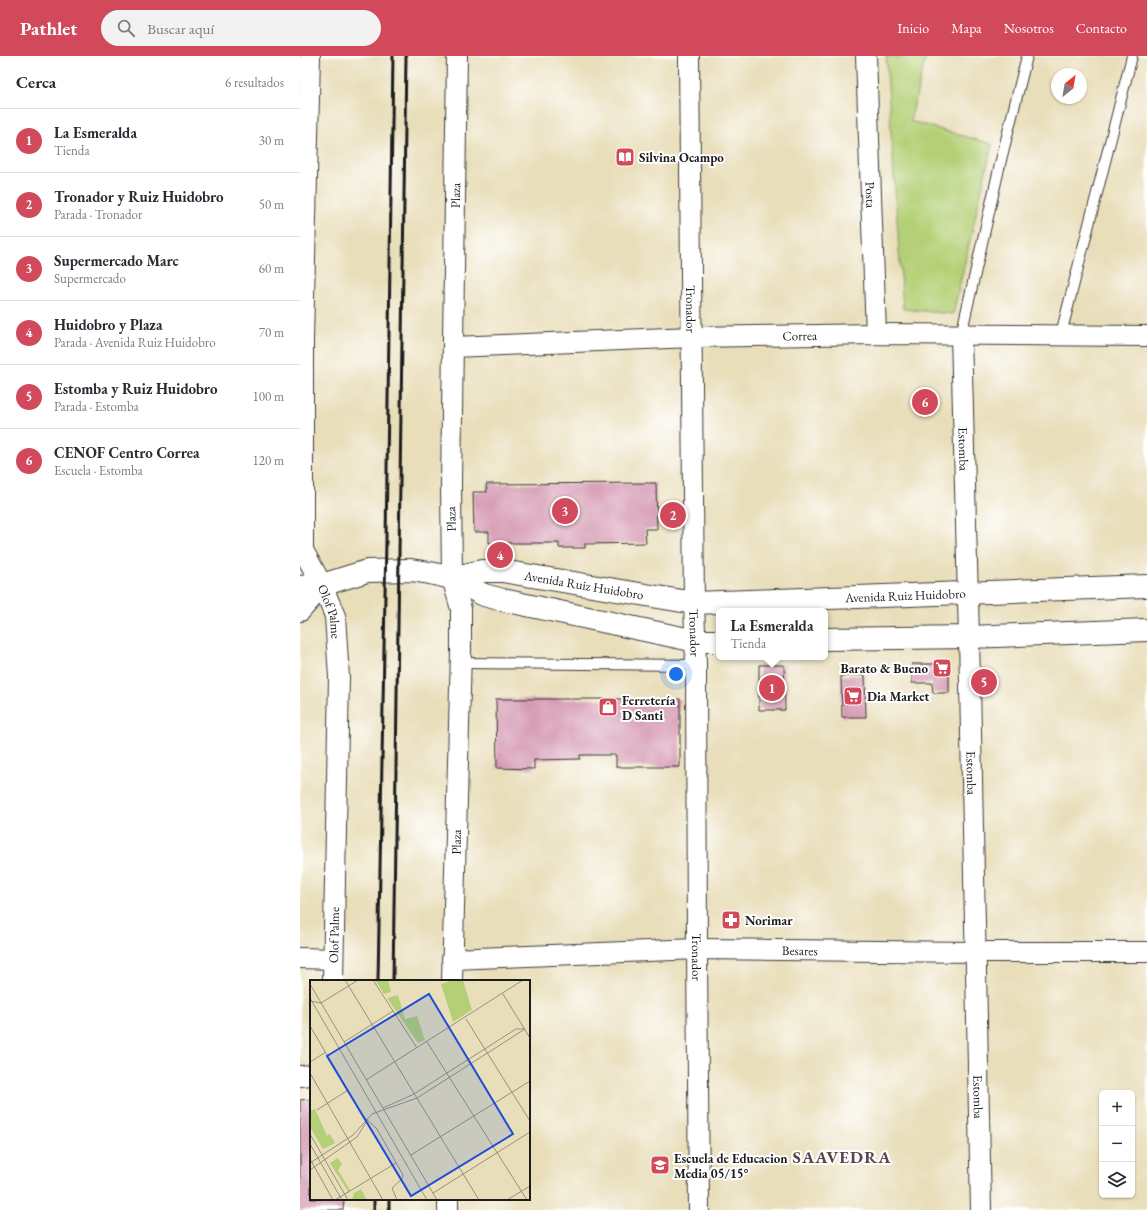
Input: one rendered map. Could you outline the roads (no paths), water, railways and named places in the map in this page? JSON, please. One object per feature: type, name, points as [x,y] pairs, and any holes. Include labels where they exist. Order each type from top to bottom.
[{"type":"main road","name":"Avenida Ruiz Huidobro","points":[[300,587],[322,585],[367,570],[411,570],[452,578],[484,595],[503,600],[696,641],[716,641]]},
{"type":"main road","name":"Avenida Ruiz Huidobro","points":[[452,578],[482,571],[502,571],[694,603],[1147,586]]},
{"type":"main road","points":[[300,610],[322,585]]},
{"type":"main road","points":[[828,639],[969,637],[1147,630]]},
{"type":"street","name":"Olof Palme","points":[[310,56],[302,339],[303,550],[322,585],[335,616],[340,677],[332,980]]},
{"type":"street","name":"Plaza","points":[[452,980],[461,663],[461,609],[452,578],[451,485],[457,56]]},
{"type":"street","name":"Tronador","points":[[689,56],[694,603],[696,641],[696,949],[699,1210]]},
{"type":"street","name":"Posta","points":[[866,56],[876,334]]},
{"type":"street","name":"Correa","points":[[453,347],[692,337],[876,334],[1061,334],[1147,336]]},
{"type":"street","name":"Estomba","points":[[961,335],[976,952],[980,1210]]},
{"type":"street","name":"Besares","points":[[452,959],[696,949],[1147,952]]},
{"type":"street","points":[[300,958],[333,959]]},
{"type":"street","points":[[300,1076],[310,1075]]},
{"type":"lane","points":[[961,335],[999,168],[1027,56]]},
{"type":"lane","points":[[1061,334],[1132,56]]},
{"type":"lane","points":[[461,663],[696,665]]},
{"type":"railway","points":[[378,980],[393,56]]},
{"type":"railway","points":[[393,980],[406,56]]},
{"type":"railway","points":[[374,1200],[374,1210]]},
{"type":"railway","points":[[389,1200],[389,1210]]},
{"type":"place","name":"Silvina Ocampo","points":[[625,157]]},
{"type":"place","name":"CENOF Centro Correa","points":[[925,402]]},
{"type":"place","name":"Supermercado Marc","points":[[565,511]]},
{"type":"place","name":"Tronador y Ruiz Huidobro","points":[[673,515]]},
{"type":"place","name":"Huidobro y Plaza","points":[[500,555]]},
{"type":"place","name":"Barato & Bueno","points":[[942,668]]},
{"type":"place","name":"Estomba y Ruiz Huidobro","points":[[984,682]]},
{"type":"place","name":"La Esmeralda","points":[[772,688]]},
{"type":"place","name":"Dia Market","points":[[853,696]]},
{"type":"place","name":"Ferretería D Santi","points":[[608,707]]},
{"type":"place","name":"Norimar","points":[[731,920]]},
{"type":"place","name":"Escuela de Educacion Media 05/15°","points":[[660,1165]]},
{"type":"district","name":"SAAVEDRA","points":[[842,1157]]}]
